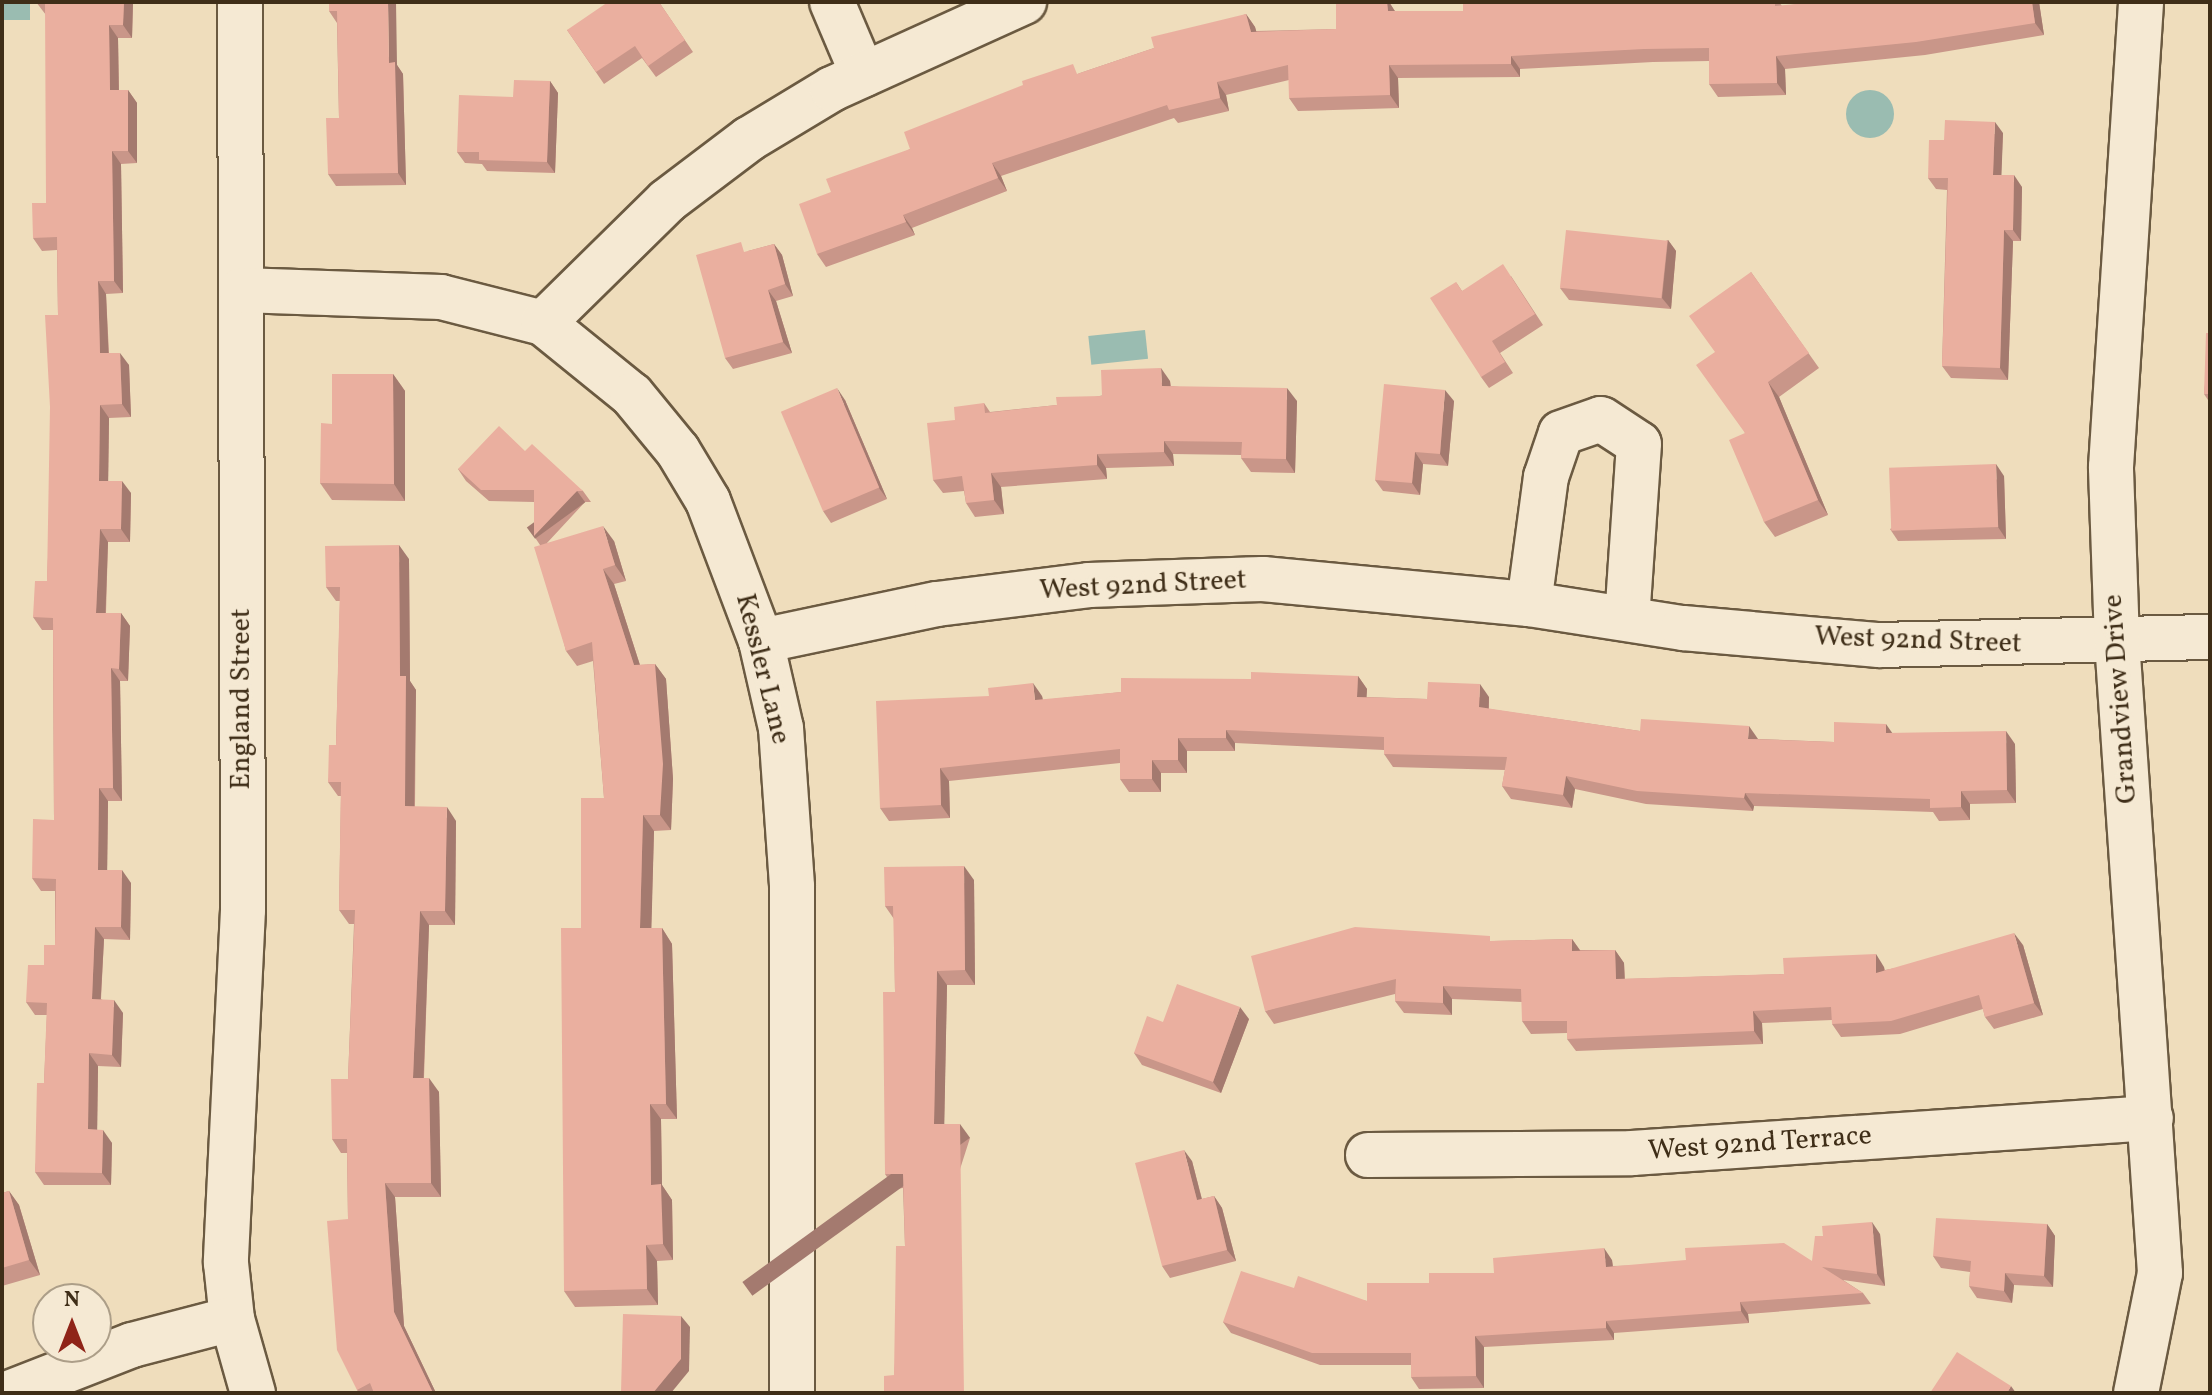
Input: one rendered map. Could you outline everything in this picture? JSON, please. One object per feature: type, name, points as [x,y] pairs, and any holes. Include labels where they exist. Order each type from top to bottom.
[{"type":"street","name":"England Street","points":[[240,2],[243,910],[226,1263],[232,1319],[253,1393]]},
{"type":"street","points":[[832,2],[863,75]]},
{"type":"street","points":[[543,323],[667,201],[749,139],[863,75],[1024,2]]},
{"type":"street","name":"Grandview Drive","points":[[2136,1393],[2160,1273],[2117,641],[2112,508],[2115,373],[2141,2]]},
{"type":"street","name":"Kessler Lane","points":[[241,290],[441,297],[543,323],[632,395],[678,451],[708,501],[761,641],[781,728],[792,887],[792,1393]]},
{"type":"street","points":[[1529,604],[1546,477],[1561,433],[1601,419],[1639,444],[1627,619]]},
{"type":"street","name":"West 92nd Street","points":[[761,641],[937,604],[1133,581],[1263,579],[1529,604],[1627,619],[1879,645],[2210,637]]},
{"type":"street","name":"West 92nd Terrace","points":[[1368,1155],[1632,1153],[2151,1118]]},
{"type":"street","points":[[9,1393],[132,1345],[232,1319]]},
{"type":"water","points":[[2,2],[30,2],[30,20],[2,20]]},
{"type":"water","points":[[1870,90],[1887,97],[1894,114],[1887,131],[1870,138],[1853,131],[1846,114],[1853,97]]},
{"type":"water","points":[[1145,330],[1148,359],[1091,365],[1088,336]]},
{"type":"building","points":[[45,2],[124,2],[123,25],[109,25],[110,90],[128,90],[128,151],[112,151],[114,281],[98,281],[100,353],[120,353],[122,404],[100,405],[99,481],[122,481],[121,529],[100,529],[96,613],[121,613],[119,669],[111,668],[113,788],[99,788],[98,870],[122,870],[121,927],[95,927],[92,999],[114,1000],[112,1055],[89,1053],[88,1129],[103,1130],[102,1173],[35,1172],[37,1083],[44,1083],[47,1003],[26,1002],[28,965],[44,965],[44,945],[55,945],[56,879],[32,878],[33,819],[54,820],[53,618],[33,617],[35,581],[47,581],[50,407],[45,315],[58,315],[57,237],[33,238],[32,203],[46,203]]},
{"type":"building","points":[[329,2],[388,2],[389,63],[395,62],[398,173],[328,174],[326,118],[339,118],[337,11],[329,11]]},
{"type":"building","points":[[608,2],[659,2],[685,40],[648,66],[635,46],[596,72],[567,30]]},
{"type":"building","points":[[1336,2],[1387,2],[1388,11],[1463,11],[1463,2],[1775,2],[1775,6],[1818,2],[2032,2],[2035,23],[1916,42],[1776,56],[1777,83],[1709,84],[1709,48],[1644,49],[1511,56],[1511,64],[1389,65],[1390,95],[1289,98],[1288,65],[1217,82],[1220,98],[1169,110],[1167,105],[992,163],[998,178],[903,215],[906,222],[817,254],[799,204],[831,192],[826,179],[910,149],[904,132],[1023,85],[1022,81],[1073,64],[1077,74],[1154,48],[1151,37],[1246,14],[1251,32],[1336,29]]},
{"type":"building","points":[[514,80],[550,81],[547,162],[479,160],[479,152],[457,152],[459,95],[513,97]]},
{"type":"building","points":[[1945,120],[1995,122],[1993,175],[2014,175],[2013,230],[2004,230],[2000,368],[1942,366],[1948,178],[1928,178],[1929,140],[1944,140]]},
{"type":"building","points":[[1566,230],[1667,241],[1661,298],[1560,288]]},
{"type":"building","points":[[741,242],[744,252],[774,244],[785,284],[768,290],[783,342],[725,358],[696,255]]},
{"type":"building","points":[[1503,264],[1535,314],[1492,341],[1505,362],[1481,377],[1430,298],[1456,282],[1462,291]]},
{"type":"building","points":[[1751,272],[1809,353],[1768,382],[1818,500],[1764,522],[1729,440],[1745,433],[1696,365],[1715,352],[1689,316]]},
{"type":"building","points":[[2206,333],[2210,333],[2210,394],[2204,394]]},
{"type":"building","points":[[1161,368],[1162,386],[1287,388],[1286,459],[1241,458],[1242,442],[1164,441],[1164,452],[1097,454],[1097,465],[991,473],[994,500],[966,503],[962,476],[933,480],[927,423],[955,420],[954,407],[984,403],[985,413],[1057,405],[1056,397],[1102,396],[1101,370]]},
{"type":"building","points":[[332,374],[393,374],[394,484],[320,483],[321,423],[332,424]]},
{"type":"building","points":[[1384,384],[1445,390],[1440,454],[1415,452],[1412,483],[1375,480]]},
{"type":"building","points":[[837,388],[879,487],[823,511],[781,412]]},
{"type":"building","points":[[499,426],[525,451],[532,444],[583,491],[577,491],[534,536],[534,490],[481,490],[458,469]]},
{"type":"building","points":[[1996,464],[1998,527],[1891,531],[1889,468]]},
{"type":"building","points":[[603,526],[615,565],[603,569],[634,665],[655,664],[663,764],[660,815],[643,815],[640,928],[662,928],[666,1104],[650,1104],[651,1185],[661,1184],[663,1244],[646,1245],[647,1289],[564,1291],[561,928],[581,928],[581,798],[604,798],[592,642],[566,651],[534,547]]},
{"type":"building","points":[[399,545],[400,676],[406,676],[405,806],[447,807],[445,911],[420,911],[413,1078],[429,1078],[431,1183],[385,1183],[394,1312],[433,1393],[374,1393],[370,1383],[357,1390],[337,1350],[327,1221],[348,1219],[347,1139],[332,1139],[331,1079],[348,1079],[355,910],[339,910],[341,782],[328,782],[329,745],[336,745],[340,587],[326,587],[325,546]]},
{"type":"building","points":[[1251,672],[1358,676],[1357,697],[1427,699],[1428,682],[1480,684],[1479,707],[1640,731],[1641,719],[1749,726],[1748,739],[1834,742],[1834,722],[1886,724],[1886,733],[2006,731],[2007,790],[1961,791],[1961,807],[1930,808],[1930,799],[1745,793],[1744,798],[1637,791],[1566,776],[1563,795],[1502,786],[1507,757],[1384,754],[1384,737],[1226,730],[1226,738],[1178,738],[1178,760],[1152,760],[1152,779],[1120,779],[1120,749],[940,768],[941,805],[880,808],[876,701],[989,696],[988,688],[1033,683],[1035,700],[1121,692],[1121,678],[1251,679]]},
{"type":"building","points":[[964,866],[965,970],[937,971],[934,1124],[960,1124],[964,1393],[884,1393],[884,1376],[894,1375],[896,1246],[905,1246],[903,1174],[885,1174],[883,992],[895,992],[893,906],[885,906],[884,867]]},
{"type":"building","points":[[1355,927],[1490,936],[1490,941],[1572,939],[1572,951],[1615,950],[1616,979],[1784,974],[1783,958],[1876,954],[1876,973],[2014,933],[2034,1003],[1985,1017],[1979,995],[1891,1021],[1832,1024],[1831,1007],[1753,1011],[1754,1031],[1567,1039],[1567,1021],[1522,1021],[1521,989],[1443,986],[1443,1003],[1395,1001],[1396,979],[1265,1011],[1251,956]]},
{"type":"building","points":[[1177,984],[1240,1007],[1213,1082],[1134,1053],[1147,1016],[1163,1022]]},
{"type":"building","points":[[1184,1150],[1197,1200],[1214,1196],[1227,1250],[1162,1266],[1135,1163]]},
{"type":"building","points":[[9,1191],[29,1260],[2,1268],[2,1193]]},
{"type":"building","points":[[1936,1218],[2047,1224],[2044,1276],[2005,1273],[2004,1291],[1969,1286],[1971,1261],[1933,1256]]},
{"type":"building","points":[[1872,1222],[1877,1274],[1822,1267],[1863,1293],[1740,1302],[1741,1311],[1606,1321],[1606,1328],[1475,1336],[1476,1376],[1411,1377],[1411,1353],[1312,1353],[1223,1322],[1241,1271],[1294,1288],[1298,1276],[1367,1301],[1367,1283],[1429,1283],[1429,1273],[1494,1273],[1493,1258],[1604,1248],[1606,1267],[1686,1260],[1685,1248],[1784,1243],[1812,1261],[1815,1236],[1823,1236],[1822,1226]]},
{"type":"building","points":[[623,1314],[681,1316],[681,1359],[653,1393],[621,1393]]},
{"type":"building","points":[[1957,1352],[2011,1386],[2007,1393],[1930,1393]]}]
